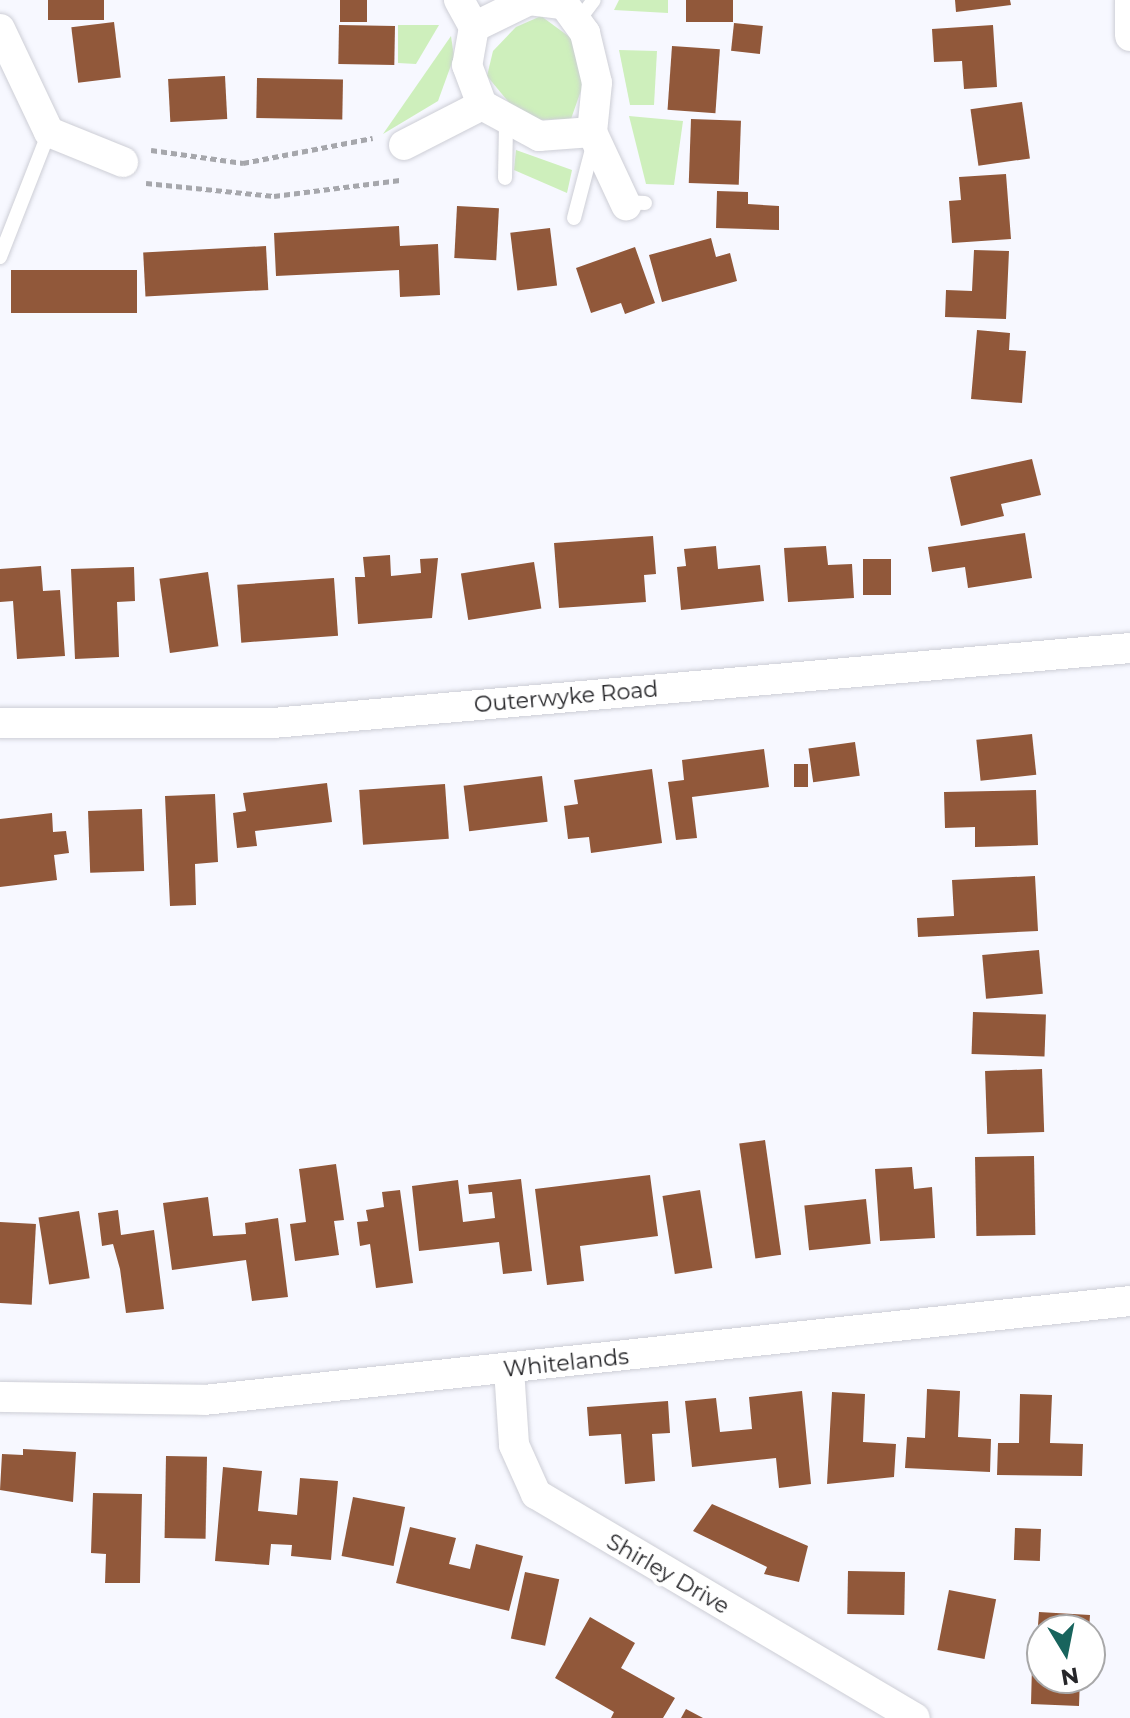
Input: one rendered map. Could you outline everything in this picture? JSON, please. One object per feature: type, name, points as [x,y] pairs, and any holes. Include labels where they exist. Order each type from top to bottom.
[{"type":"street","points":[[459,0],[474,27],[467,65],[482,105],[506,124],[539,136],[593,135]]},
{"type":"street","points":[[474,27],[529,0],[564,4],[586,11],[597,83],[593,135],[632,203]]},
{"type":"street","points":[[1130,0],[1130,36]]},
{"type":"street","points":[[0,29],[49,132],[123,162]]},
{"type":"street","points":[[390,141],[482,105]]},
{"type":"street","name":"Outerwyke Road","points":[[0,723],[273,723],[1130,648]]},
{"type":"street","name":"Whitelands","points":[[0,1397],[204,1400],[1130,1301]]},
{"type":"street","name":"Shirley Drive","points":[[509,1369],[514,1445],[536,1494],[915,1718]]},
{"type":"lane","points":[[505,178],[506,124]]},
{"type":"lane","points":[[0,257],[49,132]]},
{"type":"lane","points":[[574,218],[593,135]]},
{"type":"path","points":[[156,148],[243,163],[390,141]]},
{"type":"path","points":[[150,187],[274,196],[400,180]]},
{"type":"green space","points":[[619,0],[668,0],[668,13],[614,10]]},
{"type":"green space","points":[[541,16],[571,38],[584,82],[571,119],[539,120],[511,105],[487,76],[493,51],[516,27]]},
{"type":"green space","points":[[398,25],[439,25],[416,64],[398,63]]},
{"type":"green space","points":[[451,36],[454,57],[438,101],[383,134]]},
{"type":"green space","points":[[619,50],[657,51],[654,105],[630,105]]},
{"type":"green space","points":[[629,116],[683,121],[674,185],[646,184]]},
{"type":"green space","points":[[516,150],[572,170],[567,193],[514,170]]},
{"type":"building","points":[[48,0],[104,0],[104,20],[48,20]]},
{"type":"building","points":[[340,0],[367,0],[367,22],[340,22]]},
{"type":"building","points":[[686,0],[733,0],[733,22],[686,22]]},
{"type":"building","points":[[955,0],[1010,0],[1011,5],[956,12]]},
{"type":"building","points":[[114,22],[121,78],[78,83],[71,27]]},
{"type":"building","points":[[734,23],[763,26],[760,54],[731,51]]},
{"type":"building","points":[[339,25],[395,26],[394,65],[338,64]]},
{"type":"building","points":[[993,25],[997,87],[964,89],[962,61],[934,62],[932,29]]},
{"type":"building","points":[[672,46],[720,49],[715,113],[668,110]]},
{"type":"building","points":[[225,76],[227,119],[170,122],[168,79]]},
{"type":"building","points":[[257,78],[343,80],[342,119],[256,118]]},
{"type":"building","points":[[1022,102],[1030,158],[978,166],[971,109]]},
{"type":"building","points":[[691,119],[741,121],[739,185],[689,183]]},
{"type":"building","points":[[1006,174],[1011,239],[952,243],[949,201],[961,200],[959,177]]},
{"type":"building","points":[[717,191],[748,192],[748,204],[779,206],[779,230],[716,228]]},
{"type":"building","points":[[457,206],[499,208],[496,260],[454,258]]},
{"type":"building","points":[[399,226],[400,246],[438,244],[440,295],[400,297],[399,270],[276,276],[274,233]]},
{"type":"building","points":[[550,228],[557,286],[517,290],[510,233]]},
{"type":"building","points":[[711,238],[716,257],[730,253],[737,281],[662,302],[649,255]]},
{"type":"building","points":[[266,246],[268,290],[145,296],[143,252]]},
{"type":"building","points":[[635,247],[655,303],[625,314],[621,303],[591,313],[576,268]]},
{"type":"building","points":[[974,250],[1009,251],[1006,319],[945,317],[946,290],[972,291]]},
{"type":"building","points":[[11,270],[137,270],[137,313],[11,313]]},
{"type":"building","points":[[977,330],[1010,333],[1009,350],[1026,351],[1022,403],[971,399]]},
{"type":"building","points":[[1032,459],[1041,495],[1001,504],[1004,516],[961,526],[950,477]]},
{"type":"building","points":[[1025,533],[1032,578],[968,588],[965,567],[932,572],[928,547]]},
{"type":"building","points":[[653,536],[656,574],[644,575],[646,602],[559,608],[554,543]]},
{"type":"building","points":[[716,546],[718,569],[760,565],[764,601],[681,610],[677,567],[686,566],[684,549]]},
{"type":"building","points":[[826,546],[828,565],[852,564],[854,598],[788,602],[784,548]]},
{"type":"building","points":[[390,555],[391,576],[421,573],[420,559],[438,558],[432,618],[358,624],[355,577],[365,577],[363,557]]},
{"type":"building","points":[[863,559],[891,559],[891,595],[863,595]]},
{"type":"building","points":[[534,562],[541,608],[468,620],[461,574]]},
{"type":"building","points":[[41,566],[43,591],[60,590],[65,656],[17,659],[13,601],[0,602],[0,569]]},
{"type":"building","points":[[134,567],[135,601],[117,602],[119,657],[75,659],[71,569]]},
{"type":"building","points":[[208,572],[218,646],[170,653],[159,579]]},
{"type":"building","points":[[334,578],[338,636],[241,643],[237,585]]},
{"type":"building","points":[[1032,734],[1036,775],[981,781],[976,740]]},
{"type":"building","points":[[855,742],[860,776],[813,782],[808,749]]},
{"type":"building","points":[[764,749],[769,787],[692,797],[697,838],[676,840],[668,782],[684,780],[682,760]]},
{"type":"building","points":[[794,764],[808,764],[808,787],[794,787]]},
{"type":"building","points":[[652,769],[662,843],[591,853],[589,837],[568,839],[564,806],[578,804],[574,780]]},
{"type":"building","points":[[542,776],[548,822],[469,831],[464,786]]},
{"type":"building","points":[[327,783],[332,822],[255,831],[257,846],[237,848],[233,813],[246,811],[243,793]]},
{"type":"building","points":[[445,784],[449,839],[363,845],[359,790]]},
{"type":"building","points":[[1036,790],[1038,845],[975,847],[975,827],[945,828],[944,792]]},
{"type":"building","points":[[215,794],[218,862],[195,864],[196,905],[170,906],[165,796]]},
{"type":"building","points":[[142,809],[144,871],[90,873],[88,811]]},
{"type":"building","points":[[52,813],[53,832],[66,831],[69,853],[54,855],[57,880],[0,887],[0,819]]},
{"type":"building","points":[[1035,876],[1038,931],[918,937],[917,918],[954,916],[952,880]]},
{"type":"building","points":[[1039,950],[1043,994],[986,999],[982,955]]},
{"type":"building","points":[[973,1012],[1046,1015],[1044,1057],[972,1054]]},
{"type":"building","points":[[1042,1069],[1044,1132],[987,1134],[985,1071]]},
{"type":"building","points":[[765,1140],[781,1255],[755,1258],[739,1144]]},
{"type":"building","points":[[1034,1156],[1035,1235],[976,1236],[975,1157]]},
{"type":"building","points":[[336,1164],[344,1220],[334,1221],[339,1255],[295,1261],[290,1224],[306,1222],[299,1169]]},
{"type":"building","points":[[912,1167],[914,1189],[932,1187],[935,1238],[880,1241],[875,1169]]},
{"type":"building","points":[[650,1175],[658,1236],[580,1246],[584,1281],[547,1285],[535,1189]]},
{"type":"building","points":[[521,1179],[532,1271],[503,1274],[499,1242],[419,1251],[412,1186],[458,1180],[463,1222],[495,1218],[492,1192],[469,1194],[468,1185]]},
{"type":"building","points":[[400,1190],[413,1283],[376,1288],[370,1244],[360,1246],[357,1222],[368,1221],[366,1210],[384,1207],[382,1192]]},
{"type":"building","points":[[700,1190],[712,1268],[675,1274],[662,1196]]},
{"type":"building","points":[[208,1197],[213,1236],[246,1234],[245,1223],[278,1218],[288,1297],[252,1301],[246,1260],[172,1270],[163,1203]]},
{"type":"building","points":[[866,1199],[871,1244],[809,1250],[804,1205]]},
{"type":"building","points":[[118,1210],[121,1235],[154,1230],[164,1309],[126,1313],[113,1244],[102,1246],[98,1213]]},
{"type":"building","points":[[79,1211],[90,1278],[49,1285],[39,1217]]},
{"type":"building","points":[[0,1222],[36,1224],[32,1305],[0,1303]]},
{"type":"building","points":[[927,1389],[960,1391],[958,1437],[991,1439],[990,1472],[905,1468],[907,1437],[925,1438]]},
{"type":"building","points":[[802,1391],[811,1484],[779,1488],[776,1458],[692,1467],[685,1401],[716,1398],[720,1432],[752,1429],[749,1397]]},
{"type":"building","points":[[832,1392],[865,1394],[863,1442],[896,1444],[894,1477],[827,1484]]},
{"type":"building","points":[[1020,1394],[1052,1395],[1050,1443],[1083,1444],[1082,1476],[997,1475],[998,1443],[1019,1443]]},
{"type":"building","points":[[668,1401],[670,1433],[652,1434],[655,1481],[625,1484],[621,1434],[589,1436],[587,1407]]},
{"type":"building","points":[[23,1449],[76,1452],[73,1502],[0,1490],[2,1454],[23,1455]]},
{"type":"building","points":[[166,1456],[207,1457],[206,1539],[165,1538]]},
{"type":"building","points":[[223,1467],[262,1471],[258,1511],[297,1515],[300,1478],[338,1481],[331,1560],[291,1556],[292,1545],[271,1544],[269,1565],[215,1561]]},
{"type":"building","points":[[93,1493],[142,1494],[140,1583],[105,1583],[106,1554],[91,1553]]},
{"type":"building","points":[[353,1497],[405,1507],[394,1566],[342,1556]]},
{"type":"building","points":[[712,1504],[808,1546],[799,1582],[764,1574],[767,1567],[693,1531]]},
{"type":"building","points":[[410,1527],[456,1538],[449,1564],[470,1569],[476,1544],[523,1556],[509,1611],[396,1583]]},
{"type":"building","points":[[1015,1528],[1041,1529],[1040,1561],[1014,1560]]},
{"type":"building","points":[[848,1571],[905,1572],[904,1615],[847,1614]]},
{"type":"building","points":[[525,1572],[559,1579],[545,1646],[511,1639]]},
{"type":"building","points":[[949,1590],[996,1599],[984,1659],[937,1650]]},
{"type":"building","points":[[590,1617],[635,1643],[621,1668],[675,1698],[663,1718],[611,1718],[614,1712],[555,1678]]},
{"type":"building","points":[[1031,1694],[1079,1694],[1079,1706],[1031,1704]]},
{"type":"building","points":[[686,1709],[703,1718],[681,1718]]}]
